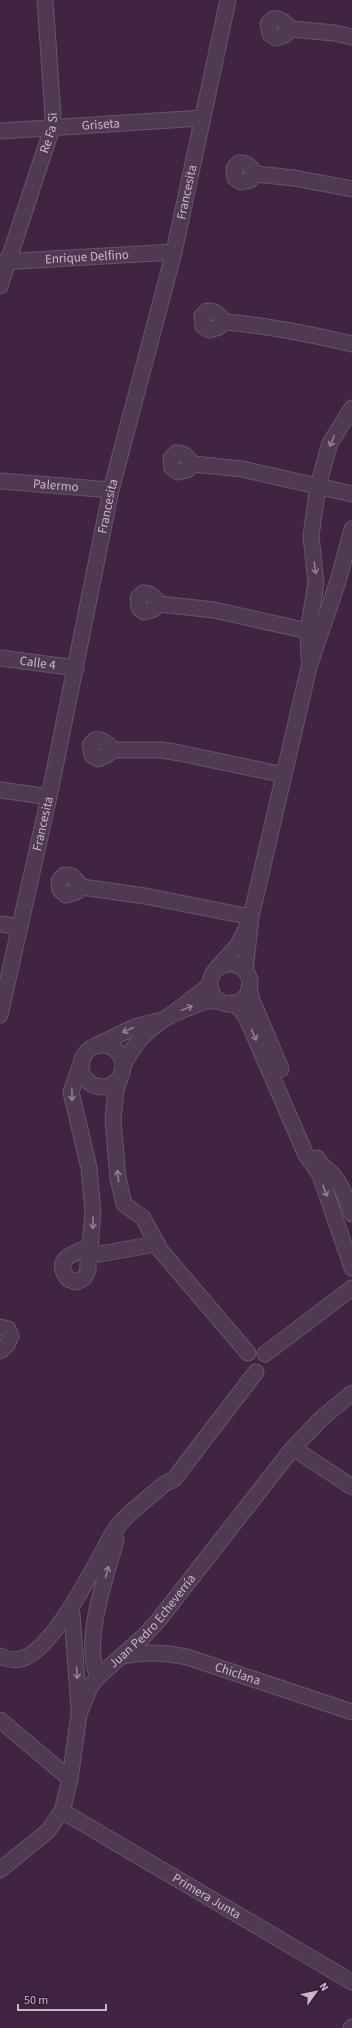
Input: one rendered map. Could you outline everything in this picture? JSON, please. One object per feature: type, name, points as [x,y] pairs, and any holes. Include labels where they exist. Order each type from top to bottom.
[{"type":"street","name":"Re Fa Si","points":[[0,286],[4,261],[52,128],[54,115],[45,0]]},
{"type":"street","name":"Francesita","points":[[0,1015],[49,797],[111,490],[174,252],[228,0]]},
{"type":"street","points":[[291,29],[334,33],[352,37]]},
{"type":"street","name":"Griseta","points":[[0,131],[202,118]]},
{"type":"street","points":[[256,174],[294,178],[352,189]]},
{"type":"street","name":"Enrique Delfino","points":[[4,261],[174,252]]},
{"type":"street","points":[[224,322],[253,324],[304,333],[352,344]]},
{"type":"street","points":[[245,971],[251,917],[309,667],[314,632],[316,582],[311,536],[318,486],[330,443],[352,408]]},
{"type":"street","points":[[193,464],[242,469],[352,494]]},
{"type":"street","name":"Palermo","points":[[0,480],[111,490]]},
{"type":"street","points":[[314,632],[338,581],[352,529]]},
{"type":"street","points":[[160,604],[214,610],[314,632]]},
{"type":"street","name":"Calle 4","points":[[0,658],[76,668]]},
{"type":"street","points":[[113,750],[161,750],[284,775]]},
{"type":"street","points":[[0,790],[49,797]]},
{"type":"street","points":[[82,887],[145,896],[251,917]]},
{"type":"street","points":[[251,917],[238,945],[217,968],[211,979],[210,985],[215,997],[240,1009],[247,1019],[266,1059],[306,1155],[319,1167],[335,1177],[352,1214]]},
{"type":"street","points":[[0,924],[20,926]]},
{"type":"street","points":[[217,968],[223,965],[235,964],[245,971],[248,976],[252,1000],[319,1167],[350,1256],[352,1268]]},
{"type":"street","points":[[83,1058],[82,1071],[89,1082],[102,1087],[114,1083],[123,1069],[136,1042],[210,985]]},
{"type":"street","points":[[155,1244],[105,1253],[92,1250],[93,1212],[89,1168],[71,1092],[83,1058],[86,1052],[97,1045],[135,1027],[166,1018],[205,1001],[226,1002],[244,998],[249,988]]},
{"type":"street","points":[[97,1045],[110,1046],[115,1049],[122,1060],[123,1069],[116,1090],[113,1120],[120,1192],[124,1204],[143,1218],[155,1244],[250,1364],[262,1370],[266,1365],[265,1354],[352,1288]]},
{"type":"street","points":[[0,1327],[8,1329],[11,1336],[7,1345],[0,1350]]},
{"type":"street","points":[[0,1656],[11,1660],[20,1659],[30,1654],[44,1643],[70,1612],[77,1595],[114,1532],[164,1484],[168,1473],[237,1384],[250,1364]]},
{"type":"street","name":"Juan Pedro Echeverría","points":[[0,1870],[48,1831],[62,1811],[70,1779],[79,1714],[90,1687],[98,1677],[157,1622],[293,1448],[323,1417],[352,1393]]},
{"type":"street","points":[[293,1448],[352,1487]]},
{"type":"street","points":[[98,1677],[92,1657],[92,1638],[120,1525]]},
{"type":"street","points":[[77,1595],[91,1594],[98,1609]]},
{"type":"street","points":[[70,1612],[76,1618],[86,1620],[98,1609]]},
{"type":"street","points":[[70,1612],[79,1714]]},
{"type":"street","name":"Chiclana","points":[[122,1656],[137,1653],[159,1652],[187,1657],[352,1712]]},
{"type":"street","points":[[0,1720],[70,1779]]},
{"type":"street","name":"Primera Junta","points":[[62,1811],[352,1982]]}]
